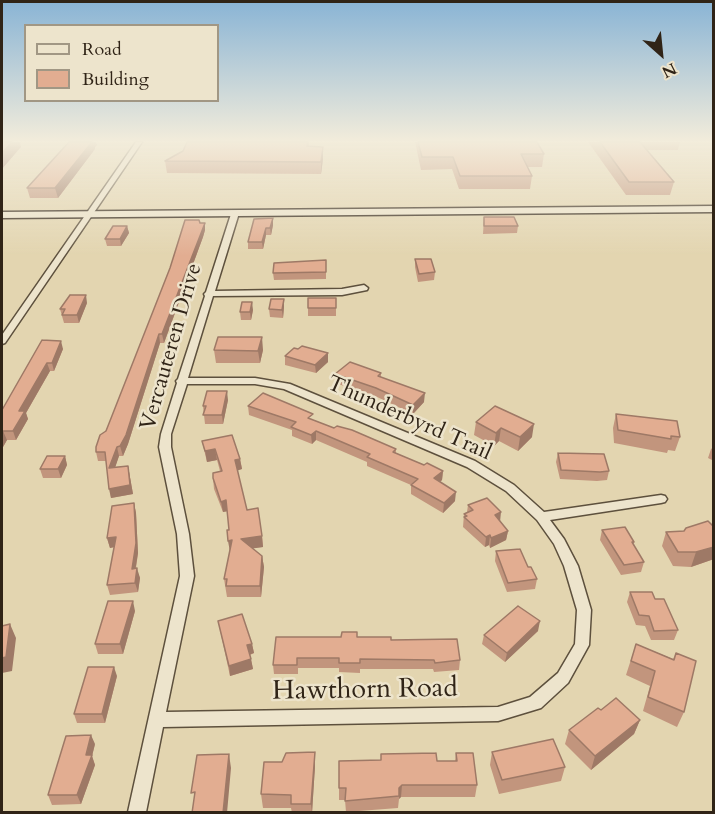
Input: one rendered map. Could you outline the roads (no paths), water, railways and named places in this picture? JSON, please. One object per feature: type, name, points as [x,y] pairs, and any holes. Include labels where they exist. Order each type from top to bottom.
[{"type":"main road","points":[[2,215],[714,209]]},
{"type":"street","points":[[2,341],[113,180]]},
{"type":"street","name":"Vercauteren Drive","points":[[137,813],[187,576],[183,534],[165,447],[166,434],[235,213]]},
{"type":"street","points":[[208,294],[342,292],[364,288]]},
{"type":"street","name":"Thunderbyrd Trail","points":[[181,381],[255,381],[286,386],[471,464],[510,488],[541,517],[560,543],[571,566],[584,610],[582,645],[563,678]]},
{"type":"street","points":[[541,517],[661,499]]},
{"type":"street","name":"Hawthorn Road","points":[[156,720],[498,714],[535,704],[563,678]]}]
